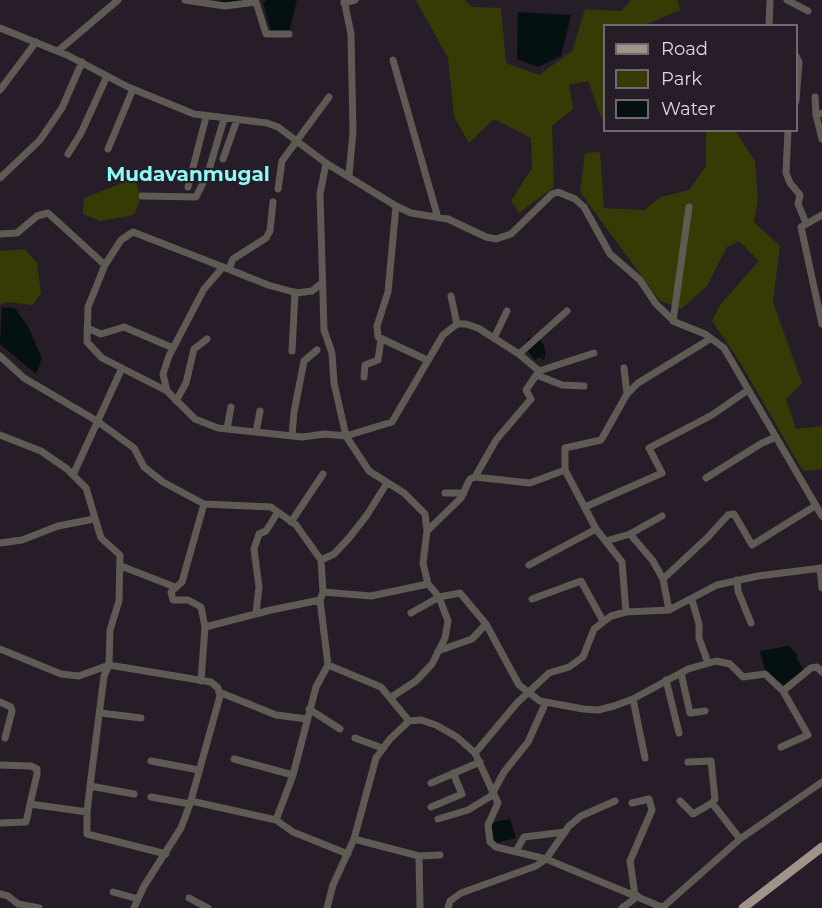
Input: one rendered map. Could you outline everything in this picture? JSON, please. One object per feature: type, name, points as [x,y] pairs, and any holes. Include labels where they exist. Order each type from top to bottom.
[{"type":"main road","points":[[743,908],[822,847]]},
{"type":"street","points":[[58,51],[118,0]]},
{"type":"street","points":[[185,0],[225,6],[258,1],[266,34],[288,34]]},
{"type":"street","points":[[349,175],[353,132],[351,45],[344,2],[355,0]]},
{"type":"street","points":[[769,24],[770,0]]},
{"type":"street","points":[[787,0],[808,11]]},
{"type":"street","points":[[2,30],[58,51],[168,105],[206,117],[267,123],[278,127],[326,163],[349,175],[396,206],[411,213],[438,218],[496,239],[512,234],[552,194],[558,192],[567,195],[584,207],[610,254],[640,280],[656,304],[673,321],[705,334],[724,348],[814,506],[822,516]]},
{"type":"street","points":[[0,90],[36,42]]},
{"type":"street","points":[[393,60],[438,218]]},
{"type":"street","points":[[0,178],[34,147],[47,130],[62,108],[82,62]]},
{"type":"street","points":[[68,154],[81,133],[107,76]]},
{"type":"street","points":[[108,149],[133,89]]},
{"type":"street","points":[[278,189],[282,161],[329,97]]},
{"type":"street","points":[[815,97],[822,139]]},
{"type":"street","points":[[188,187],[206,117]]},
{"type":"street","points":[[142,196],[196,196],[208,173],[224,119]]},
{"type":"street","points":[[223,159],[237,120]]},
{"type":"street","points":[[788,132],[786,173],[790,183],[800,195],[798,204],[806,223]]},
{"type":"street","points":[[326,163],[320,194],[324,330],[332,353],[334,383],[346,436],[369,471],[404,493],[425,514],[427,531],[423,563],[428,584],[439,597],[448,621],[448,629],[432,664],[416,681],[390,698]]},
{"type":"street","points":[[167,391],[163,374],[173,348],[204,289],[233,259],[266,238],[270,231],[273,202]]},
{"type":"street","points":[[396,206],[388,292],[377,326],[378,337],[427,360]]},
{"type":"street","points":[[673,321],[689,207]]},
{"type":"street","points":[[0,234],[17,233],[37,216],[48,213],[105,265]]},
{"type":"street","points":[[822,215],[801,227],[822,324]]},
{"type":"street","points":[[322,283],[312,291],[295,292],[268,285],[133,232],[121,240],[105,265],[88,307],[87,342],[102,358],[167,391],[195,419],[227,429],[292,436],[325,434],[346,436],[392,422],[443,334],[457,324],[478,328],[519,354],[538,373],[562,385],[584,386]]},
{"type":"street","points":[[292,351],[295,292]]},
{"type":"street","points":[[451,296],[457,324]]},
{"type":"street","points":[[494,338],[507,311]]},
{"type":"street","points":[[519,354],[567,311]]},
{"type":"street","points":[[87,328],[101,333],[124,327],[173,348]]},
{"type":"street","points":[[176,400],[186,383],[194,350],[207,339]]},
{"type":"street","points":[[364,378],[365,365],[378,360],[381,339]]},
{"type":"street","points":[[626,612],[622,562],[596,529],[565,470],[565,448],[601,440],[627,394],[639,383],[710,339]]},
{"type":"street","points":[[292,436],[294,412],[304,362],[317,350]]},
{"type":"street","points":[[475,477],[496,440],[531,399],[526,390],[538,373],[594,353]]},
{"type":"street","points":[[0,356],[24,378],[97,421],[134,448],[144,467],[163,482],[204,504],[271,507],[291,522],[321,560],[321,596],[328,665],[309,709],[293,775],[276,820]]},
{"type":"street","points":[[624,368],[627,394]]},
{"type":"street","points":[[73,475],[122,369]]},
{"type":"street","points":[[585,507],[662,473],[649,448],[712,415],[748,390]]},
{"type":"street","points":[[227,429],[231,407]]},
{"type":"street","points":[[256,432],[260,411]]},
{"type":"street","points":[[0,435],[41,451],[73,475],[86,488],[92,500],[94,519],[101,538],[120,555],[119,604],[110,630],[109,665],[104,676],[101,713],[84,828],[87,834],[166,854]]},
{"type":"street","points":[[705,478],[776,437]]},
{"type":"street","points":[[427,531],[438,523],[464,493],[470,479],[475,477],[530,483],[565,470]]},
{"type":"street","points":[[291,522],[323,474]]},
{"type":"street","points":[[321,560],[334,554],[349,538],[387,483]]},
{"type":"street","points":[[445,493],[464,493]]},
{"type":"street","points":[[201,681],[205,614],[196,603],[173,600],[171,592],[182,582],[204,504]]},
{"type":"street","points":[[663,579],[728,515],[734,514],[752,545],[814,506]]},
{"type":"street","points":[[256,613],[259,587],[254,549],[259,534],[266,531],[278,512]]},
{"type":"street","points":[[606,541],[630,534],[662,516]]},
{"type":"street","points":[[0,543],[22,540],[58,525],[94,519]]},
{"type":"street","points":[[529,565],[596,529]]},
{"type":"street","points":[[630,534],[653,561],[663,579],[669,610]]},
{"type":"street","points":[[121,566],[175,587]]},
{"type":"street","points":[[475,753],[528,693],[549,673],[569,667],[583,657],[594,629],[603,621],[626,612],[669,610],[692,600],[705,590],[737,580],[821,568],[822,588]]},
{"type":"street","points":[[737,580],[738,591],[752,622]]},
{"type":"street","points":[[532,599],[581,581],[603,621]]},
{"type":"street","points":[[205,627],[321,596],[371,596],[428,584]]},
{"type":"street","points":[[411,613],[439,597],[460,593],[486,624],[519,685],[528,693],[546,702],[598,710],[633,699],[681,673],[708,663],[723,661],[734,666],[742,677],[765,674],[783,691],[808,735],[781,747]]},
{"type":"street","points":[[692,600],[699,624],[699,638],[708,663]]},
{"type":"street","points":[[438,651],[472,639],[486,624]]},
{"type":"street","points":[[0,649],[61,674],[79,676],[109,665],[216,685],[219,692],[191,802],[181,828],[134,908]]},
{"type":"street","points":[[328,665],[381,687],[409,721]]},
{"type":"street","points":[[783,691],[811,668],[817,667],[822,672]]},
{"type":"street","points":[[681,673],[690,713],[705,711]]},
{"type":"street","points":[[666,680],[679,734]]},
{"type":"street","points":[[219,692],[276,715],[307,719]]},
{"type":"street","points":[[633,699],[645,758]]},
{"type":"street","points":[[0,702],[11,707],[12,711],[5,738]]},
{"type":"street","points":[[438,819],[468,810],[493,793],[504,772],[528,742],[546,702]]},
{"type":"street","points":[[309,709],[340,729]]},
{"type":"street","points":[[101,713],[141,718]]},
{"type":"street","points":[[327,908],[333,885],[354,839],[370,774],[382,748],[409,721],[421,720],[436,725],[457,737],[475,753],[498,807],[488,825],[490,842],[496,847],[546,859],[663,908],[740,839],[822,782]]},
{"type":"street","points":[[355,738],[382,748]]},
{"type":"street","points":[[234,759],[293,775]]},
{"type":"street","points":[[151,761],[199,770]]},
{"type":"street","points":[[680,801],[693,814],[715,799],[711,761],[688,762]]},
{"type":"street","points":[[431,783],[480,762]]},
{"type":"street","points":[[0,765],[31,766],[37,769],[26,822],[0,823]]},
{"type":"street","points":[[431,807],[462,794],[453,773]]},
{"type":"street","points":[[90,786],[134,794]]},
{"type":"street","points":[[151,797],[191,802],[276,820],[293,832],[348,854]]},
{"type":"street","points":[[632,803],[649,799],[652,810],[630,861],[636,896]]},
{"type":"street","points":[[448,908],[450,901],[461,893],[536,866],[546,859],[565,832],[581,816],[615,801]]},
{"type":"street","points":[[712,803],[740,839]]},
{"type":"street","points":[[30,804],[87,812]]},
{"type":"street","points":[[516,851],[524,837],[565,832]]},
{"type":"street","points":[[354,839],[419,856],[440,855]]},
{"type":"street","points":[[419,856],[420,908]]},
{"type":"street","points":[[113,892],[138,899]]},
{"type":"street","points":[[0,894],[8,896],[18,906],[39,908]]},
{"type":"street","points":[[622,908],[636,896]]},
{"type":"street","points":[[189,898],[208,908]]},
{"type":"green space","points":[[416,0],[465,0],[472,7],[501,8],[506,63],[539,75],[572,51],[585,9],[621,11],[631,0],[678,0],[680,10],[647,24],[603,24],[603,121],[588,81],[569,85],[573,109],[552,126],[554,187],[519,213],[511,201],[532,168],[531,138],[494,119],[469,143],[454,117],[448,58]]},
{"type":"green space","points":[[706,132],[736,132],[755,161],[758,200],[754,222],[780,246],[773,302],[802,383],[786,399],[796,429],[822,426],[822,469],[803,471],[738,359],[712,321],[720,305],[759,261],[739,241],[727,247],[707,286],[681,309],[660,301],[580,192],[585,153],[600,152],[604,208],[644,210],[661,197],[689,190],[706,166]]},
{"type":"green space","points":[[135,178],[141,198],[134,215],[100,221],[83,214],[84,198]]},
{"type":"green space","points":[[25,249],[37,263],[41,293],[33,305],[5,302],[0,305],[0,251]]},
{"type":"water","points":[[266,0],[297,0],[289,32],[272,33],[263,3]]},
{"type":"water","points":[[518,12],[571,15],[561,56],[538,67],[517,59]]},
{"type":"water","points":[[2,307],[15,308],[28,327],[42,358],[36,374],[0,344]]},
{"type":"water","points":[[529,338],[539,339],[543,344],[546,352],[544,361],[540,357],[535,360],[526,349],[525,344]]},
{"type":"water","points":[[788,646],[798,655],[796,658],[804,670],[784,685],[765,670],[760,651]]},
{"type":"water","points":[[510,819],[516,838],[495,843],[491,823]]},
{"type":"waterway","points":[[215,2],[242,0]]},
{"type":"district","name":"Mudavanmugal","points":[[188,175]]}]
